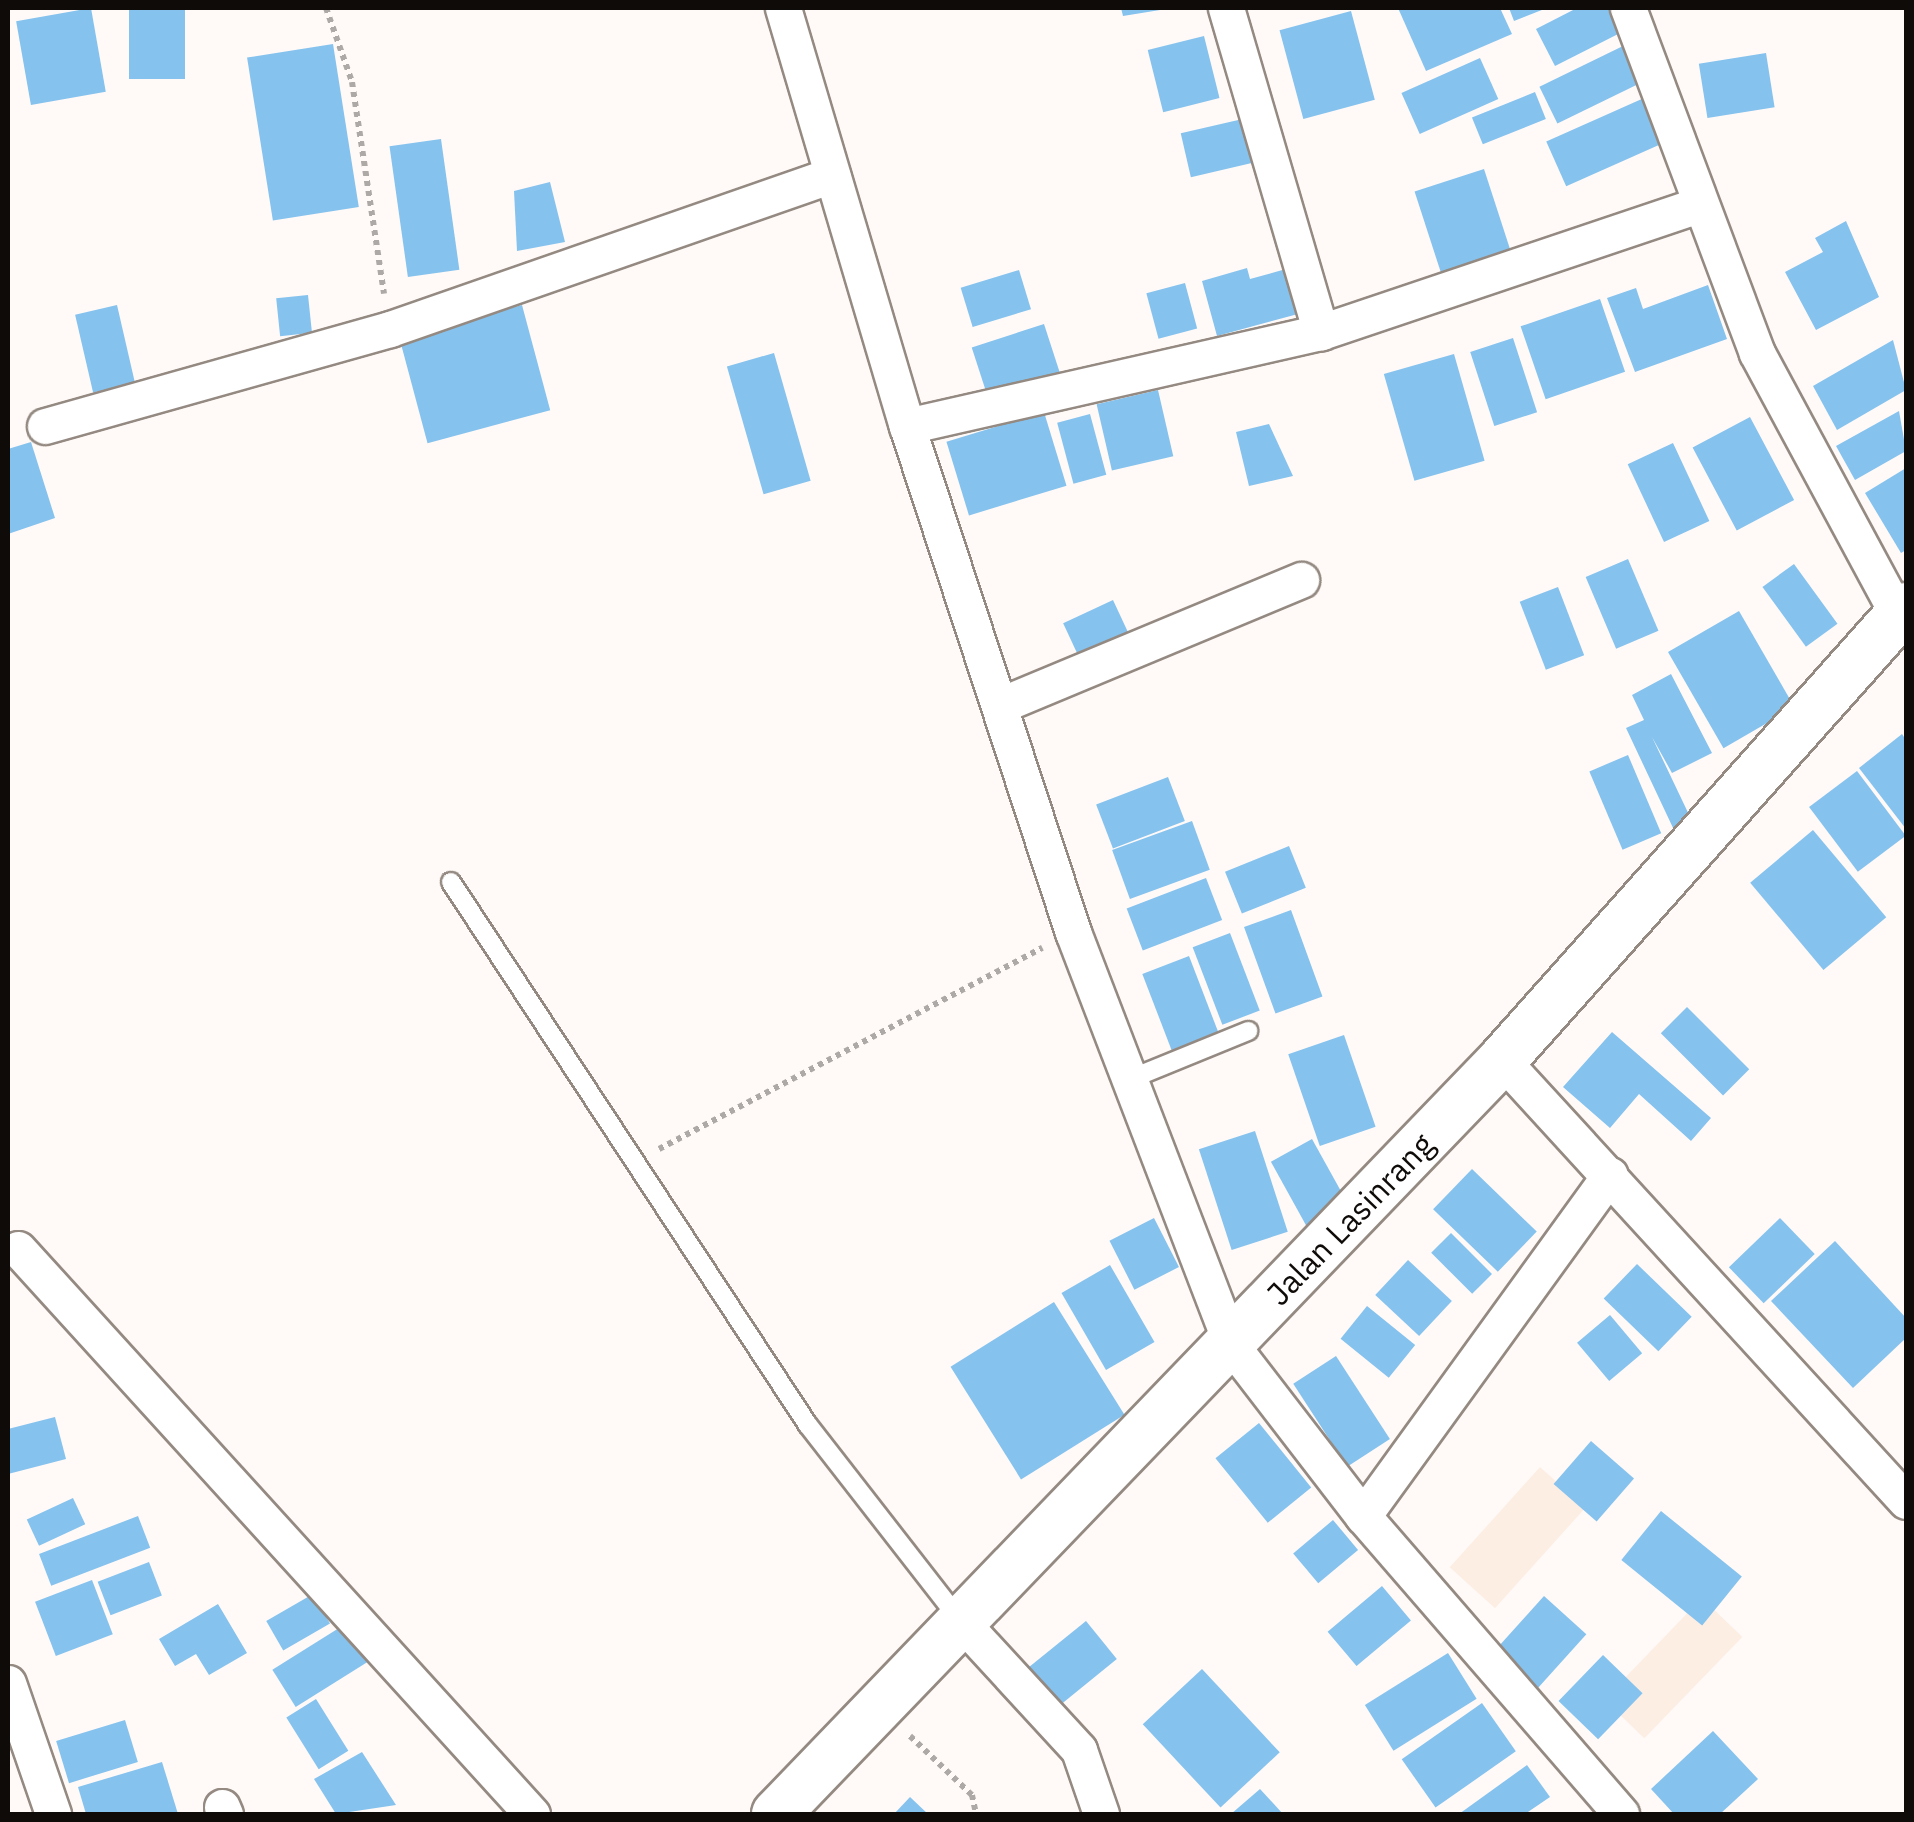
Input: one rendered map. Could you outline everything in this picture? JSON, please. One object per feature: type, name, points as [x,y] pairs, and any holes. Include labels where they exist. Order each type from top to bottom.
[{"type":"street","points":[[782,8],[907,426],[1003,704],[1073,932],[1232,1346],[1364,1516],[1621,1814]]},
{"type":"street","points":[[1628,8],[1698,205],[1757,353],[1902,611]]},
{"type":"street","points":[[1236,11],[1321,332]]},
{"type":"street","points":[[45,426],[390,329],[832,175]]},
{"type":"street","points":[[907,426],[1321,332],[1698,205]]},
{"type":"street","points":[[1003,704],[1301,580]]},
{"type":"street","name":"Jalan Lasinrang","points":[[776,1814],[966,1627],[1502,1060],[1902,611]]},
{"type":"street","points":[[1502,1060],[1906,1501]]},
{"type":"street","points":[[1364,1516],[1610,1175]]},
{"type":"street","points":[[18,1249],[532,1814]]},
{"type":"street","points":[[966,1627],[1079,1750],[1100,1814]]},
{"type":"street","points":[[8,1683],[53,1814]]},
{"type":"lane","points":[[452,882],[808,1425],[966,1627]]},
{"type":"lane","points":[[1127,1080],[1248,1031]]},
{"type":"path","points":[[326,8],[352,82],[390,329]]},
{"type":"path","points":[[636,1162],[1073,932]]},
{"type":"path","points":[[884,1711],[972,1795],[976,1814]]},
{"type":"shaded area","points":[[1540,1467],[1585,1508],[1495,1608],[1450,1567]]},
{"type":"shaded area","points":[[1702,1598],[1742,1637],[1644,1738],[1604,1699]]},
{"type":"building","points":[[91,8],[106,92],[31,105],[16,21]]},
{"type":"building","points":[[129,8],[185,8],[185,79],[129,79]]},
{"type":"building","points":[[1121,8],[1160,8],[1160,10],[1123,16]]},
{"type":"building","points":[[1398,8],[1500,8],[1512,34],[1426,71]]},
{"type":"building","points":[[1509,8],[1547,8],[1514,21]]},
{"type":"building","points":[[1577,8],[1616,8],[1628,29],[1555,66],[1536,29]]},
{"type":"building","points":[[1351,11],[1375,100],[1303,119],[1280,30]]},
{"type":"building","points":[[1204,36],[1219,98],[1163,112],[1148,50]]},
{"type":"building","points":[[333,44],[359,207],[273,221],[247,58]]},
{"type":"building","points":[[1623,46],[1641,83],[1557,124],[1539,87]]},
{"type":"building","points":[[1766,53],[1775,107],[1707,118],[1699,64]]},
{"type":"building","points":[[1480,58],[1498,99],[1420,134],[1401,93]]},
{"type":"building","points":[[1535,92],[1546,119],[1483,144],[1472,117]]},
{"type":"building","points":[[1644,98],[1664,143],[1566,186],[1546,142]]},
{"type":"building","points":[[1247,118],[1257,162],[1191,177],[1181,133]]},
{"type":"building","points":[[441,139],[459,270],[408,277],[390,146]]},
{"type":"building","points":[[1484,169],[1514,260],[1444,283],[1415,192]]},
{"type":"building","points":[[550,182],[565,242],[517,251],[514,191]]},
{"type":"building","points":[[1846,221],[1879,297],[1816,330],[1785,272],[1823,252],[1815,238]]},
{"type":"building","points":[[1247,268],[1250,279],[1286,269],[1298,314],[1217,336],[1202,281]]},
{"type":"building","points":[[1019,270],[1031,309],[973,327],[961,288]]},
{"type":"building","points":[[1185,283],[1197,328],[1159,339],[1146,293]]},
{"type":"building","points":[[1708,285],[1727,339],[1635,372],[1607,298],[1636,288],[1643,309]]},
{"type":"building","points":[[308,295],[312,333],[280,336],[276,298]]},
{"type":"building","points":[[1600,299],[1625,372],[1546,399],[1521,326]]},
{"type":"building","points":[[117,305],[135,383],[93,393],[75,315]]},
{"type":"building","points":[[522,305],[550,410],[428,443],[399,338]]},
{"type":"building","points":[[1044,324],[1060,373],[988,397],[972,347]]},
{"type":"building","points":[[1513,338],[1537,412],[1494,426],[1470,352]]},
{"type":"building","points":[[1893,340],[1906,390],[1837,430],[1813,386]]},
{"type":"building","points":[[774,353],[811,481],[764,494],[727,367]]},
{"type":"building","points":[[1454,354],[1485,461],[1414,481],[1384,374]]},
{"type":"building","points":[[1158,390],[1173,456],[1112,470],[1097,404]]},
{"type":"building","points":[[1899,411],[1906,451],[1855,480],[1836,446]]},
{"type":"building","points":[[1044,412],[1067,486],[969,515],[946,442]]},
{"type":"building","points":[[1090,414],[1106,475],[1073,484],[1057,423]]},
{"type":"building","points":[[1750,417],[1794,500],[1737,531],[1693,448]]},
{"type":"building","points":[[1269,424],[1293,476],[1249,486],[1236,432]]},
{"type":"building","points":[[31,442],[55,518],[8,534],[8,449]]},
{"type":"building","points":[[1673,443],[1709,521],[1664,542],[1628,464]]},
{"type":"building","points":[[1906,468],[1906,550],[1901,553],[1865,493]]},
{"type":"building","points":[[1628,559],[1658,631],[1616,649],[1586,577]]},
{"type":"building","points":[[1794,564],[1837,624],[1806,647],[1762,587]]},
{"type":"building","points":[[1558,587],[1584,655],[1546,670],[1520,602]]},
{"type":"building","points":[[1113,600],[1128,632],[1078,655],[1063,623]]},
{"type":"building","points":[[1739,611],[1794,707],[1723,748],[1668,652]]},
{"type":"building","points":[[1671,674],[1712,753],[1672,773],[1652,737],[1692,821],[1674,830],[1626,728],[1644,720],[1632,695]]},
{"type":"building","points":[[1902,734],[1906,740],[1906,829],[1859,768]]},
{"type":"building","points":[[1628,755],[1661,833],[1623,850],[1589,771]]},
{"type":"building","points":[[1857,771],[1906,836],[1858,872],[1809,807]]},
{"type":"building","points":[[1168,777],[1185,821],[1113,848],[1096,805]]},
{"type":"building","points":[[1192,821],[1210,870],[1130,899],[1112,850]]},
{"type":"building","points":[[1813,830],[1886,917],[1823,970],[1750,883]]},
{"type":"building","points":[[1289,846],[1306,888],[1242,914],[1225,872]]},
{"type":"building","points":[[1206,878],[1222,920],[1143,950],[1127,908]]},
{"type":"building","points":[[1291,910],[1322,996],[1275,1014],[1244,927]]},
{"type":"building","points":[[1230,933],[1260,1010],[1222,1025],[1193,947]]},
{"type":"building","points":[[1189,956],[1219,1035],[1173,1053],[1142,974]]},
{"type":"building","points":[[1687,1007],[1749,1069],[1723,1095],[1661,1033]]},
{"type":"building","points":[[1612,1032],[1711,1118],[1691,1141],[1639,1094],[1610,1128],[1563,1087]]},
{"type":"building","points":[[1344,1035],[1376,1127],[1320,1146],[1288,1054]]},
{"type":"building","points":[[1255,1131],[1288,1232],[1232,1250],[1199,1149]]},
{"type":"building","points":[[1312,1139],[1349,1206],[1308,1229],[1271,1162]]},
{"type":"building","points":[[1472,1169],[1537,1232],[1498,1272],[1433,1209]]},
{"type":"building","points":[[1154,1218],[1179,1267],[1134,1290],[1109,1241]]},
{"type":"building","points":[[1780,1218],[1815,1254],[1764,1303],[1729,1267]]},
{"type":"building","points":[[1451,1233],[1492,1274],[1472,1294],[1431,1253]]},
{"type":"building","points":[[1835,1241],[1906,1318],[1906,1338],[1853,1388],[1771,1301]]},
{"type":"building","points":[[1408,1260],[1452,1301],[1419,1336],[1375,1295]]},
{"type":"building","points":[[1637,1264],[1692,1317],[1658,1351],[1604,1299]]},
{"type":"building","points":[[1110,1265],[1154,1342],[1106,1370],[1062,1293]]},
{"type":"building","points":[[1054,1302],[1124,1415],[1021,1479],[951,1367]]},
{"type":"building","points":[[1367,1306],[1415,1345],[1389,1378],[1341,1339]]},
{"type":"building","points":[[1610,1315],[1642,1353],[1609,1381],[1577,1343]]},
{"type":"building","points":[[1336,1356],[1390,1439],[1347,1467],[1293,1384]]},
{"type":"building","points":[[55,1417],[66,1459],[8,1474],[8,1429]]},
{"type":"building","points":[[1259,1423],[1311,1488],[1268,1523],[1215,1458]]},
{"type":"building","points":[[1591,1441],[1634,1478],[1597,1521],[1554,1484]]},
{"type":"building","points":[[73,1498],[85,1524],[39,1546],[27,1520]]},
{"type":"building","points":[[1661,1511],[1742,1576],[1702,1625],[1621,1560]]},
{"type":"building","points":[[138,1516],[150,1548],[51,1586],[39,1554]]},
{"type":"building","points":[[1333,1520],[1358,1550],[1318,1583],[1293,1553]]},
{"type":"building","points":[[149,1562],[162,1596],[111,1615],[98,1582]]},
{"type":"building","points":[[92,1580],[113,1634],[56,1656],[35,1602]]},
{"type":"building","points":[[1382,1586],[1411,1620],[1357,1666],[1328,1632]]},
{"type":"building","points":[[313,1594],[330,1623],[283,1650],[266,1621]]},
{"type":"building","points":[[1544,1596],[1586,1634],[1538,1688],[1496,1650]]},
{"type":"building","points":[[218,1604],[247,1653],[209,1675],[196,1654],[175,1666],[159,1639]]},
{"type":"building","points":[[1086,1621],[1117,1659],[1058,1707],[1027,1669]]},
{"type":"building","points":[[347,1623],[370,1660],[296,1707],[272,1670]]},
{"type":"building","points":[[1448,1653],[1477,1699],[1394,1751],[1365,1705]]},
{"type":"building","points":[[1603,1655],[1643,1693],[1598,1739],[1559,1701]]},
{"type":"building","points":[[1202,1669],[1280,1752],[1221,1808],[1143,1724]]},
{"type":"building","points":[[316,1699],[348,1751],[319,1769],[286,1718]]},
{"type":"building","points":[[1482,1703],[1516,1751],[1436,1808],[1402,1759]]},
{"type":"building","points":[[125,1720],[138,1762],[69,1783],[56,1741]]},
{"type":"building","points":[[1713,1731],[1758,1779],[1720,1814],[1674,1814],[1651,1789]]},
{"type":"building","points":[[362,1752],[396,1805],[336,1814],[314,1779]]},
{"type":"building","points":[[162,1762],[178,1814],[86,1814],[78,1787]]},
{"type":"building","points":[[1527,1765],[1550,1797],[1525,1814],[1459,1814]]},
{"type":"building","points":[[1260,1789],[1283,1814],[1231,1814]]},
{"type":"building","points":[[910,1797],[928,1814],[894,1814]]}]
